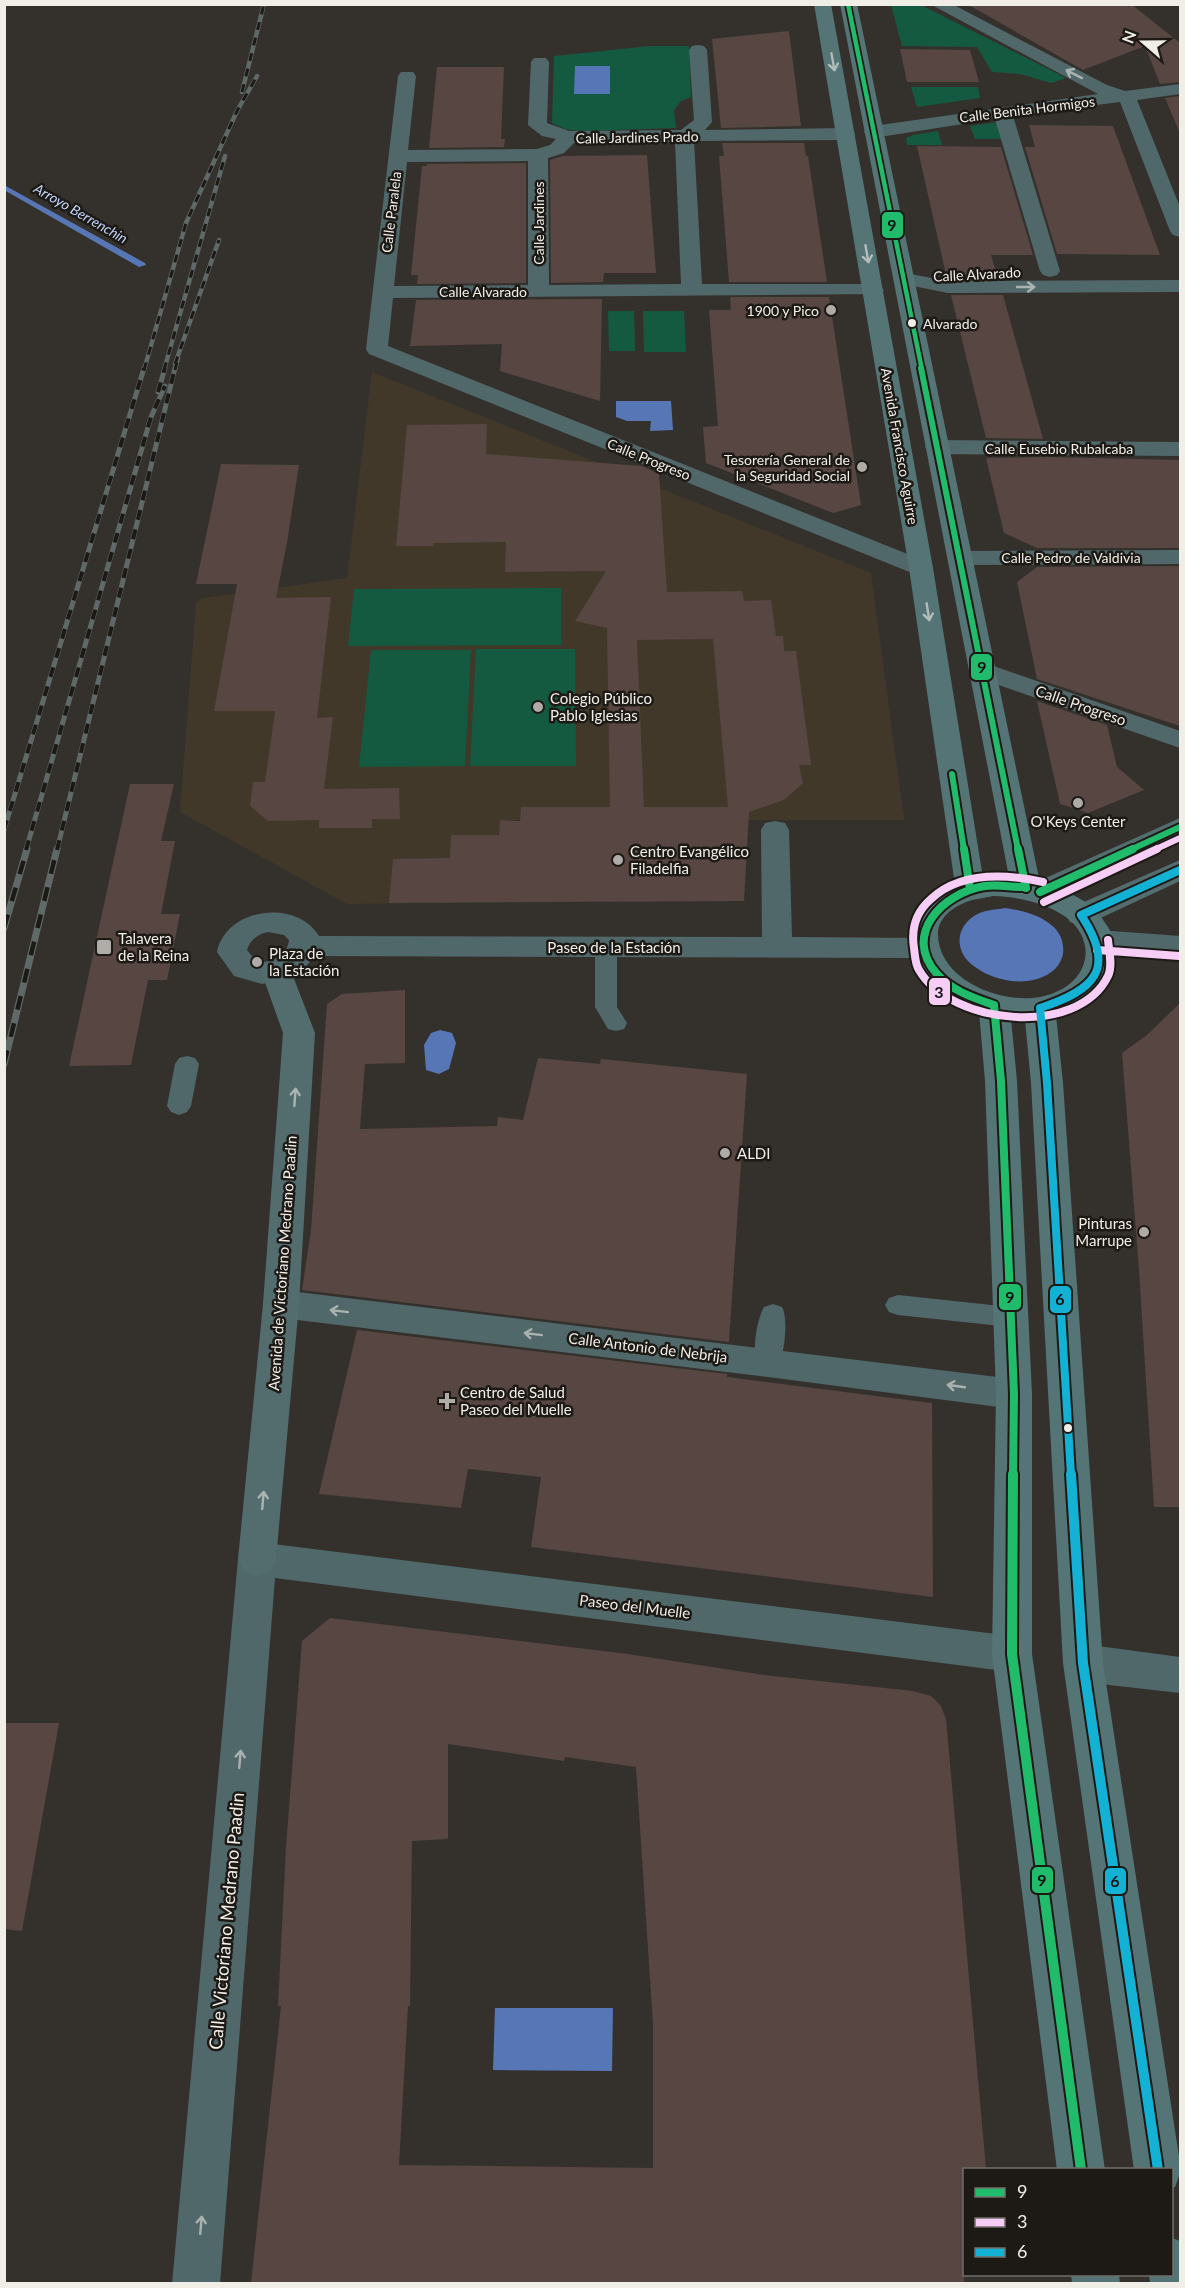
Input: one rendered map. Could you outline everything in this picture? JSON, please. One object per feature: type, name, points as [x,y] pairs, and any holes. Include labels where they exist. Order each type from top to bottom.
[{"type":"main road","name":"Avenida Francisco Aguirre","points":[[822,4],[921,568],[970,889]]},
{"type":"main road","points":[[848,4],[982,670],[1033,890]]},
{"type":"main road","points":[[993,886],[1033,890],[1062,902],[1081,915],[1098,940],[1100,964],[1083,991],[1066,1000],[1040,1008],[994,1005],[965,995],[946,983],[929,964],[923,948],[923,929],[932,912],[948,898],[970,889],[993,886]]},
{"type":"main road","points":[[994,1005],[1001,1081],[1014,1394],[1012,1654],[1081,2168]]},
{"type":"main road","points":[[1040,1008],[1047,1083],[1083,1663],[1158,2168]]},
{"type":"street","points":[[938,4],[1101,89],[1127,97],[1180,231]]},
{"type":"street","points":[[692,291],[684,137],[703,122],[698,50]]},
{"type":"street","points":[[540,62],[537,125],[549,132],[569,137]]},
{"type":"street","name":"Calle Paralela","points":[[377,349],[407,76]]},
{"type":"street","name":"Calle Benita Hormigos","points":[[873,132],[1002,112],[1180,89]]},
{"type":"street","points":[[1002,112],[1050,271]]},
{"type":"street","name":"Calle Jardines Prado","points":[[398,156],[538,155],[557,149],[569,137],[846,134]]},
{"type":"street","name":"Calle Jardines","points":[[538,155],[539,291]]},
{"type":"street","name":"Calle Alvarado","points":[[905,279],[951,273],[1180,271]]},
{"type":"street","name":"Calle Alvarado","points":[[905,279],[948,287],[1180,286]]},
{"type":"street","name":"Calle Alvarado","points":[[382,292],[873,290]]},
{"type":"street","name":"Calle Progreso","points":[[377,349],[921,568]]},
{"type":"street","name":"Calle Eusebio Rubalcaba","points":[[937,447],[1180,449]]},
{"type":"street","name":"Calle Pedro de Valdivia","points":[[961,558],[1180,557]]},
{"type":"street","name":"Calle Progreso","points":[[982,670],[1180,740]]},
{"type":"street","points":[[1033,890],[1180,827]]},
{"type":"street","points":[[775,830],[777,946]]},
{"type":"street","points":[[1081,915],[1180,870]]},
{"type":"street","points":[[280,922],[299,930],[304,937],[305,946],[297,961],[276,971],[253,970],[242,966],[232,952],[233,944],[238,936],[256,924],[280,922]]},
{"type":"street","points":[[1098,940],[1180,946]]},
{"type":"street","name":"Paseo de la Estación","points":[[305,946],[923,948]]},
{"type":"street","name":"Avenida de Victoriano Medrano Paadin","points":[[257,1559],[281,1304],[299,1033],[276,971]]},
{"type":"street","name":"Calle Antonio de Nebrija","points":[[281,1304],[1014,1394]]},
{"type":"street","name":"Paseo del Muelle","points":[[257,1559],[1012,1654]]},
{"type":"street","name":"Calle Victoriano Medrano Paadin","points":[[196,2283],[257,1559]]},
{"type":"street","points":[[1083,1663],[1180,1675]]},
{"type":"lane","points":[[606,946],[606,1007],[616,1023]]},
{"type":"lane","points":[[179,1106],[187,1064]]},
{"type":"lane","points":[[898,1305],[1010,1317]]},
{"type":"lane","points":[[768,1362],[773,1314]]},
{"type":"shaded area","name":"Colegio Público Pablo Iglesias","points":[[372,372],[871,573],[904,820],[500,820],[493,902],[347,904],[180,812],[196,603],[203,598],[347,578]]},
{"type":"green space","points":[[891,5],[921,5],[1066,78],[1051,83],[1020,74],[992,72],[977,47],[902,46]]},
{"type":"green space","points":[[650,46],[689,46],[691,97],[681,101],[674,110],[676,128],[579,131],[565,129],[552,123],[554,56]]},
{"type":"green space","points":[[911,87],[978,87],[980,98],[917,107]]},
{"type":"green space","points":[[998,122],[1003,139],[975,139],[970,126]]},
{"type":"green space","points":[[938,131],[942,145],[907,145],[906,138]]},
{"type":"green space","points":[[608,311],[634,311],[635,351],[609,351]]},
{"type":"green space","points":[[643,311],[684,311],[686,352],[644,352]]},
{"type":"green space","points":[[561,588],[561,645],[348,646],[354,589]]},
{"type":"green space","points":[[476,649],[575,649],[576,766],[470,766]]},
{"type":"green space","points":[[371,650],[471,650],[465,766],[359,767]]},
{"type":"water","points":[[575,66],[610,66],[610,94],[574,94]]},
{"type":"water","points":[[616,401],[671,401],[673,430],[650,431],[651,421],[627,421],[616,417]]},
{"type":"water","points":[[1005,908],[1035,915],[1053,926],[1059,934],[1063,943],[1063,954],[1055,969],[1046,976],[1024,981],[1000,979],[979,970],[965,957],[960,939],[961,932],[968,921],[981,912]]},
{"type":"water","points":[[440,1030],[452,1033],[456,1043],[449,1069],[439,1074],[426,1070],[424,1045],[431,1033]]},
{"type":"water","points":[[495,2008],[613,2008],[612,2071],[493,2070]]},
{"type":"building","points":[[967,4],[1125,4],[1130,8],[1128,4],[1131,4],[1180,43],[1180,82],[1160,84],[1145,46],[1083,70]]},
{"type":"building","points":[[789,31],[801,126],[721,128],[712,39]]},
{"type":"building","points":[[900,49],[970,50],[979,82],[907,82]]},
{"type":"building","points":[[437,67],[504,67],[501,139],[505,139],[504,147],[429,148]]},
{"type":"building","points":[[1180,96],[1180,131],[1179,131],[1165,98]]},
{"type":"building","points":[[1029,125],[1113,126],[1160,255],[1057,254],[1025,147],[1035,147]]},
{"type":"building","points":[[722,143],[804,143],[806,156],[808,156],[827,282],[729,282],[719,156],[724,156]]},
{"type":"building","points":[[917,146],[1001,147],[1033,255],[991,255],[998,279],[947,279]]},
{"type":"building","points":[[647,155],[656,273],[604,273],[603,282],[551,283],[550,160],[562,156]]},
{"type":"building","points":[[526,163],[526,283],[417,284],[418,275],[411,275],[422,166],[427,166],[427,164]]},
{"type":"building","points":[[951,295],[1003,295],[1043,439],[986,438]]},
{"type":"building","points":[[730,297],[829,297],[861,505],[833,513],[706,463],[703,427],[718,426],[709,310],[731,310]]},
{"type":"building","points":[[602,299],[600,401],[500,371],[502,344],[410,346],[416,300]]},
{"type":"building","points":[[487,424],[486,454],[642,466],[659,474],[667,592],[742,591],[744,601],[771,600],[776,636],[783,636],[784,651],[796,651],[811,765],[799,765],[803,783],[784,800],[749,812],[744,901],[389,903],[393,859],[450,858],[451,835],[499,835],[500,820],[520,821],[521,807],[610,807],[607,628],[575,621],[606,571],[505,572],[506,542],[396,546],[407,425]],"holes":[[[713,639],[728,807],[644,807],[637,640]]]},
{"type":"building","points":[[986,458],[1180,460],[1180,548],[1037,548],[1004,533]]},
{"type":"building","points":[[221,464],[299,465],[276,598],[331,597],[317,718],[333,717],[324,789],[399,788],[400,819],[372,819],[372,828],[319,828],[319,820],[268,821],[250,806],[253,782],[265,782],[275,711],[214,711],[237,584],[196,584]]},
{"type":"building","points":[[1180,566],[1180,726],[1037,679],[1017,582],[1037,567]]},
{"type":"building","points":[[1037,701],[1107,725],[1117,767],[1144,790],[1088,813],[1060,804]]},
{"type":"building","points":[[130,784],[174,784],[161,841],[175,841],[161,914],[180,914],[167,980],[148,980],[131,1065],[69,1066]]},
{"type":"building","points":[[405,990],[405,1063],[365,1064],[360,1129],[497,1126],[498,1117],[523,1120],[538,1058],[600,1064],[601,1059],[747,1074],[729,1342],[302,1290],[311,1230],[327,1004],[342,994]]},
{"type":"building","points":[[1180,1003],[1180,1507],[1154,1507],[1122,1053],[1147,1035]]},
{"type":"building","points":[[357,1330],[727,1374],[727,1377],[932,1403],[933,1597],[531,1547],[541,1477],[468,1469],[461,1508],[319,1494]]},
{"type":"building","points":[[330,1618],[628,1654],[764,1675],[913,1691],[931,1696],[941,1706],[946,1719],[986,2168],[963,2168],[964,2283],[251,2283],[281,2006],[278,2006],[286,1847],[302,1641]],"holes":[[[448,1744],[564,1761],[565,1757],[636,1767],[653,2024],[653,2168],[399,2165],[408,2006],[410,2006],[412,1841],[448,1839]]]},
{"type":"building","points":[[4,1723],[59,1723],[22,1931],[4,1929]]},
{"type":"waterway","name":"Arroyo Berrenchin","points":[[4,187],[142,265]]},
{"type":"railway","points":[[242,92],[264,4]]},
{"type":"railway","points":[[144,370],[186,223],[237,111],[257,76]]},
{"type":"railway","points":[[164,370],[225,156]]},
{"type":"railway","points":[[175,364],[219,240]]},
{"type":"railway","points":[[175,370],[178,358]]},
{"type":"railway","points":[[4,830],[144,368]]},
{"type":"railway","points":[[158,392],[165,368]]},
{"type":"railway","points":[[57,850],[175,368]]},
{"type":"railway","points":[[26,850],[151,417],[165,386]]},
{"type":"railway","points":[[4,928],[27,849]]},
{"type":"railway","points":[[4,1064],[57,849]]},
{"type":"transit line","name":"9","points":[[848,4],[1026,888]]},
{"type":"transit line","name":"9","points":[[952,774],[970,889]]},
{"type":"transit line","name":"9","points":[[1040,892],[1180,827]]},
{"type":"transit line","name":"3","points":[[1044,902],[1180,838]]},
{"type":"transit line","name":"6","points":[[1081,915],[1180,870]]},
{"type":"transit line","name":"3","points":[[1043,882],[1015,877],[986,877],[959,882],[934,896],[923,907],[914,926],[913,941],[920,972],[944,996],[962,1006],[984,1013],[1008,1017],[1056,1014],[1078,1006],[1096,994],[1109,972],[1108,940]]},
{"type":"transit line","name":"9","points":[[994,1005],[957,989],[937,974],[927,960],[923,945],[925,931],[931,918],[942,906],[969,890],[985,886],[1022,887]]},
{"type":"transit line","name":"6","points":[[1040,1008],[1074,994],[1087,985],[1095,975],[1100,962],[1099,948],[1093,932],[1081,915]]},
{"type":"transit line","name":"3","points":[[1097,950],[1179,956]]},
{"type":"transit line","name":"9","points":[[994,1005],[1001,1081],[1014,1394],[1012,1654],[1081,2168]]},
{"type":"transit line","name":"6","points":[[1040,1008],[1047,1083],[1083,1663],[1158,2168]]},
{"type":"place","name":"1900 y Pico","points":[[831,310]]},
{"type":"place","name":"Alvarado","points":[[912,323]]},
{"type":"place","name":"Tesorería General de la Seguridad Social","points":[[862,467]]},
{"type":"place","name":"Colegio Público Pablo Iglesias","points":[[538,707]]},
{"type":"place","name":"O'Keys Center","points":[[1078,803]]},
{"type":"place","name":"Centro Evangélico Filadelfia","points":[[618,860]]},
{"type":"place","name":"Talavera de la Reina","points":[[104,947]]},
{"type":"place","name":"Plaza de la Estación","points":[[257,962]]},
{"type":"place","name":"ALDI","points":[[725,1153]]},
{"type":"place","name":"Pinturas Marrupe","points":[[1144,1232]]},
{"type":"place","name":"Centro de Salud Paseo del Muelle","points":[[447,1401]]}]
